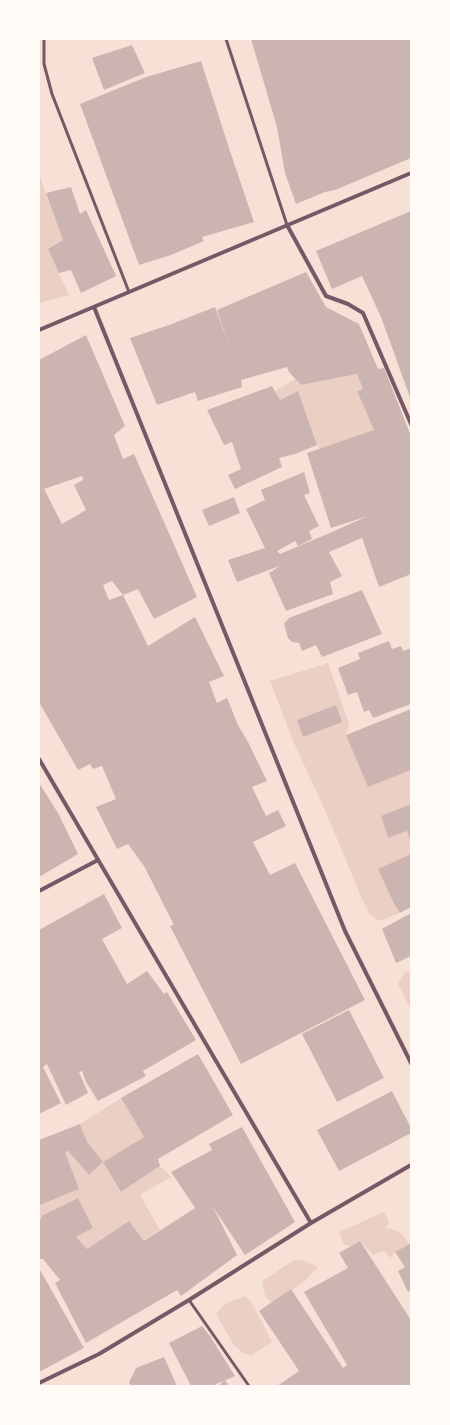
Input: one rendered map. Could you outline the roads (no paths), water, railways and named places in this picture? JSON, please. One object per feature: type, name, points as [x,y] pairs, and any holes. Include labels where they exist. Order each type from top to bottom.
[{"type":"street","points":[[39,330],[411,173]]},
{"type":"street","points":[[287,226],[326,296],[348,304],[363,312],[411,424]]},
{"type":"street","points":[[94,307],[345,931],[411,1063]]},
{"type":"street","points":[[39,759],[311,1223]]},
{"type":"street","points":[[39,891],[98,860]]},
{"type":"street","points":[[39,1383],[99,1354],[189,1300],[311,1223],[411,1166]]},
{"type":"lane","points":[[44,39],[44,64],[52,94],[129,292]]},
{"type":"lane","points":[[226,39],[287,226]]},
{"type":"lane","points":[[189,1300],[249,1386]]}]
